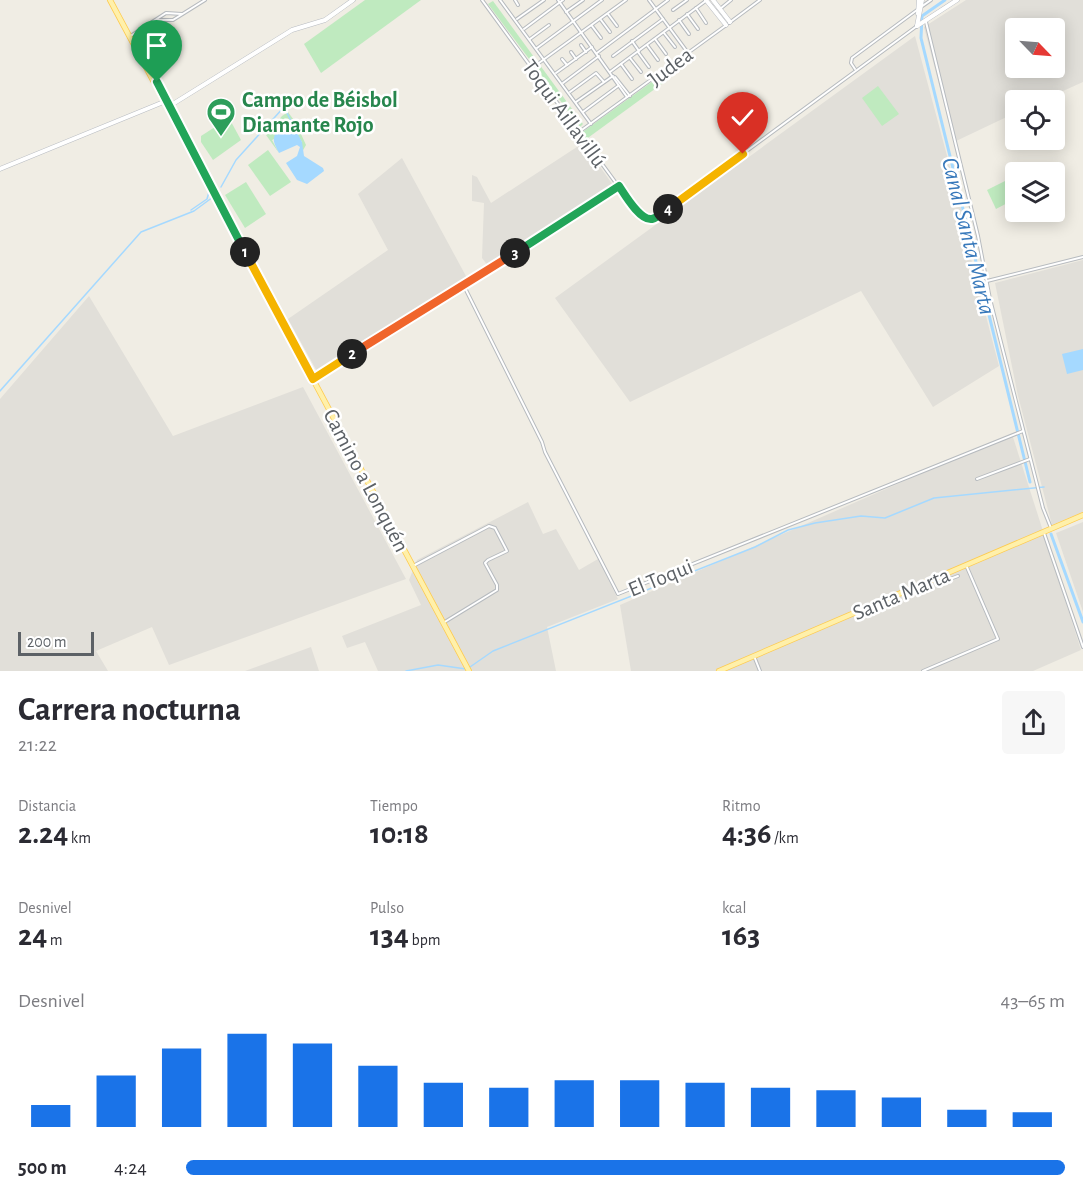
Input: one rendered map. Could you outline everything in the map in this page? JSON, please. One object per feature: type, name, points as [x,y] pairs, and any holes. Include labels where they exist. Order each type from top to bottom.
[{"type":"main road","name":"Camino a Lonquén","points":[[110,0],[469,671]]},
{"type":"main road","name":"Santa Marta","points":[[719,671],[1083,514]]},
{"type":"street","points":[[156,20],[170,21],[205,0]]},
{"type":"street","points":[[169,107],[291,30],[323,22],[352,0]]},
{"type":"street","name":"Toqui Aillavillú","points":[[482,0],[639,213],[647,219],[653,219],[856,70]]},
{"type":"street","points":[[503,0],[591,124]]},
{"type":"street","points":[[515,0],[518,4]]},
{"type":"street","points":[[517,20],[544,0]]},
{"type":"street","points":[[567,12],[583,0]]},
{"type":"street","points":[[537,48],[603,0]]},
{"type":"street","points":[[532,68],[626,0]]},
{"type":"street","points":[[649,0],[688,53]]},
{"type":"street","points":[[563,83],[668,0]]},
{"type":"street","points":[[673,10],[687,0]]},
{"type":"street","points":[[610,72],[706,0],[728,23]]},
{"type":"street","points":[[713,0],[728,23]]},
{"type":"street","points":[[720,9],[731,0]]},
{"type":"street","name":"Judea","points":[[579,132],[760,0]]},
{"type":"street","points":[[920,0],[921,23],[987,281],[1021,431],[1051,528]]},
{"type":"street","points":[[932,0],[852,58],[851,63],[856,70],[957,0]]},
{"type":"street","points":[[524,29],[560,1],[628,97]]},
{"type":"street","points":[[696,8],[706,23]]},
{"type":"street","points":[[129,37],[166,13],[182,14]]},
{"type":"street","points":[[608,13],[617,26]]},
{"type":"street","points":[[687,14],[698,28]]},
{"type":"street","points":[[600,19],[610,32]]},
{"type":"street","points":[[613,56],[663,19]]},
{"type":"street","points":[[679,20],[689,34]]},
{"type":"street","points":[[530,39],[549,25]]},
{"type":"street","points":[[592,25],[602,38]]},
{"type":"street","points":[[664,33],[675,48]]},
{"type":"street","points":[[655,39],[666,54]]},
{"type":"street","points":[[632,41],[650,67]]},
{"type":"street","points":[[581,45],[586,52]]},
{"type":"street","points":[[647,45],[658,60]]},
{"type":"street","points":[[556,74],[592,47]]},
{"type":"street","points":[[572,52],[576,59]]},
{"type":"street","points":[[630,58],[641,72]]},
{"type":"street","points":[[562,59],[567,65]]},
{"type":"street","points":[[621,64],[632,79]]},
{"type":"street","points":[[569,93],[596,73],[604,82]]},
{"type":"street","points":[[613,76],[628,97]]},
{"type":"street","points":[[576,102],[613,76]]},
{"type":"street","points":[[583,112],[618,86]]},
{"type":"street","points":[[0,169],[166,101]]},
{"type":"street","points":[[313,379],[619,186]]},
{"type":"street","points":[[987,281],[1083,257]]},
{"type":"street","name":"El Toqui","points":[[464,284],[545,452],[618,594],[1021,431]]},
{"type":"street","points":[[977,479],[1031,459]]},
{"type":"street","points":[[412,566],[491,526],[495,528],[507,551],[486,562],[497,585],[497,590],[444,623]]},
{"type":"street","points":[[1043,531],[1083,647]]},
{"type":"street","points":[[923,671],[998,639],[966,565]]},
{"type":"street","points":[[942,582],[958,576]]},
{"type":"street","points":[[754,656],[760,671]]},
{"type":"shaded area","points":[[966,0],[1083,0],[1083,82],[1065,90],[1005,90],[1005,118],[954,142],[924,27]]},
{"type":"shaded area","points":[[915,36],[969,238],[966,239],[999,366],[933,407],[861,291],[630,402],[555,298]]},
{"type":"shaded area","points":[[583,143],[613,185],[488,266],[482,258],[484,203],[472,201],[472,175],[477,177],[491,203]]},
{"type":"shaded area","points":[[402,158],[467,278],[318,373],[288,319],[388,250],[358,194]]},
{"type":"shaded area","points":[[1083,260],[1083,512],[1052,525],[1018,396],[995,283]]},
{"type":"shaded area","points":[[89,296],[173,436],[303,387],[406,579],[169,665],[152,627],[96,651],[108,671],[0,671],[0,399]]},
{"type":"shaded area","points":[[1012,434],[1081,650],[1033,671],[631,671],[620,605]]},
{"type":"shaded area","points":[[528,502],[543,534],[556,529],[579,570],[598,559],[618,599],[547,627],[556,671],[378,671],[365,642],[347,648],[342,636],[421,605],[409,580],[417,560]]},
{"type":"shaded area","points":[[1083,522],[1083,612],[1056,533]]},
{"type":"shaded area","points":[[311,647],[319,671],[245,671]]},
{"type":"green space","points":[[365,0],[421,0],[321,73],[304,44]]},
{"type":"green space","points":[[493,1],[583,124],[580,127],[488,4]]},
{"type":"green space","points":[[660,76],[663,83],[585,140],[581,133]]},
{"type":"green space","points":[[878,86],[899,114],[882,126],[862,98]]},
{"type":"green space","points":[[288,112],[306,145],[302,152],[302,142],[293,128],[272,140],[279,153],[266,135]]},
{"type":"green space","name":"Campo de Béisbol Diamante Rojo","points":[[229,118],[241,140],[213,160],[201,142],[201,136]]},
{"type":"green space","points":[[268,150],[291,182],[270,196],[248,165]]},
{"type":"green space","points":[[1005,181],[1005,204],[996,209],[987,190]]},
{"type":"green space","points":[[246,182],[266,214],[245,228],[225,195]]},
{"type":"water","points":[[292,123],[302,142],[304,156],[324,171],[307,184],[297,180],[286,163],[297,156],[300,147],[297,145],[279,153],[274,142],[275,134],[280,128],[293,128]]},
{"type":"water","points":[[1083,349],[1083,370],[1067,374],[1062,354]]},
{"type":"waterway","name":"Canal Santa Marta","points":[[945,0],[922,16],[921,38],[1030,482]]},
{"type":"waterway","points":[[221,187],[236,160],[284,107],[285,109]]},
{"type":"waterway","points":[[287,113],[292,123]]},
{"type":"waterway","points":[[191,210],[207,199],[209,192]]},
{"type":"waterway","points":[[0,391],[141,232],[194,211],[213,197]]},
{"type":"waterway","points":[[470,667],[493,651],[755,547],[788,530],[861,516],[885,518],[934,498],[1044,487]]},
{"type":"waterway","name":"Canal Santa Marta","points":[[1051,534],[1083,622]]},
{"type":"waterway","points":[[406,671],[438,665],[466,669]]},
{"type":"place","name":"Campo de Béisbol Diamante Rojo","points":[[221,138]]},
{"type":"route","points":[[157,82],[187,145],[313,379],[619,186],[639,213],[647,219],[653,219],[743,154]]}]
